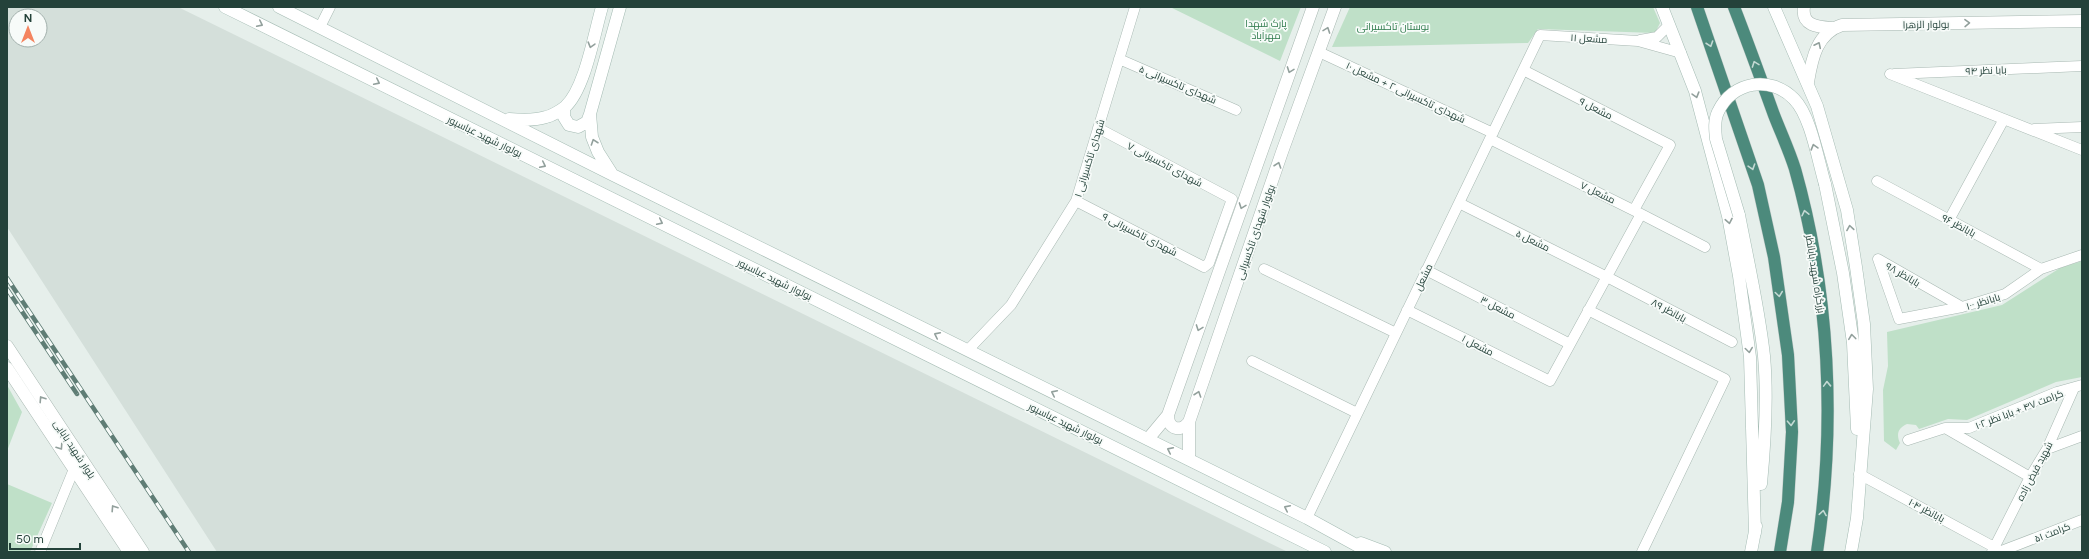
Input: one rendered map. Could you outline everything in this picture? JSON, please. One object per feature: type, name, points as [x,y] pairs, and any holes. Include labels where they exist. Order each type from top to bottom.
[{"type":"highway","points":[[1697,7],[1758,185],[1774,257],[1788,355],[1792,432],[1788,502],[1780,552]]},
{"type":"highway","name":"بزرگراه شهید بابانظر","points":[[1734,7],[1794,167],[1806,217],[1820,288],[1826,351],[1828,434],[1824,506],[1817,552]]},
{"type":"main road","name":"بولوار شهید عباسپور","points":[[225,7],[1324,552]]},
{"type":"main road","points":[[279,7],[505,119],[613,175],[1189,459],[1307,518],[1369,552]]},
{"type":"main road","points":[[505,119],[531,120],[545,118],[564,108],[574,95],[581,81],[602,7]]},
{"type":"main road","points":[[564,108],[564,117],[569,125],[578,127],[587,122],[620,7]]},
{"type":"main road","name":"بولوار شهدای تاکسیرانی","points":[[1148,439],[1168,415],[1313,7]]},
{"type":"main road","name":"بولوار شهدای تاکسیرانی","points":[[1189,459],[1189,422],[1282,152],[1335,7]]},
{"type":"main road","points":[[1662,7],[1682,53],[1695,91],[1728,216],[1739,276],[1750,357],[1755,533]]},
{"type":"main road","points":[[1774,7],[1808,82],[1817,106],[1847,210],[1864,324],[1867,389],[1859,474],[1857,518],[1851,552]]},
{"type":"main road","name":"بولوار الزهرا","points":[[1804,7],[1803,13],[1805,19],[1810,24],[1816,27],[1832,28],[1842,25],[2082,21]]},
{"type":"main road","points":[[1808,82],[1810,65],[1820,40],[1832,28]]},
{"type":"main road","points":[[1751,552],[1755,533],[1766,438],[1764,357],[1754,292],[1739,215],[1716,139],[1715,125],[1718,112],[1724,101],[1734,92],[1746,86],[1760,84],[1773,85],[1785,91],[1795,100],[1802,111],[1808,127],[1825,184],[1843,272],[1853,343],[1859,474]]},
{"type":"main road","points":[[590,114],[592,137],[598,152],[613,175]]},
{"type":"main road","name":"بلوار شهید بابایی","points":[[7,346],[143,552]]},
{"type":"main road","name":"بلوار شهید بابایی","points":[[7,368],[129,552]]},
{"type":"main road","points":[[1168,415],[1168,422],[1172,427],[1178,429],[1185,427],[1189,422]]},
{"type":"main road","points":[[1334,532],[1384,552]]},
{"type":"street","points":[[320,27],[330,7]]},
{"type":"street","name":"شهدای تاکسیرانی ۱","points":[[968,350],[1011,305],[1076,201],[1135,7]]},
{"type":"street","points":[[1638,40],[1657,36],[1669,25]]},
{"type":"street","name":"مشعل ۱۱","points":[[1540,35],[1638,40]]},
{"type":"street","name":"مشعل","points":[[1307,518],[1540,35]]},
{"type":"street","points":[[1638,40],[1682,53]]},
{"type":"street","name":"شهدای تاکسیرانی ۲ + مشعل ۱۰","points":[[1319,52],[1491,136]]},
{"type":"street","name":"شهدای تاکسیرانی ۵","points":[[1119,59],[1236,110]]},
{"type":"street","name":"بابا نظر ۹۴","points":[[2004,119],[1890,74],[2082,66]]},
{"type":"street","name":"مشعل ۹","points":[[1523,70],[1670,145],[1638,212]]},
{"type":"street","points":[[1949,220],[2004,119],[2082,150]]},
{"type":"street","points":[[2030,129],[2082,127]]},
{"type":"street","name":"شهدای تاکسیرانی ۷","points":[[1098,128],[1232,199],[1209,263],[1204,267]]},
{"type":"street","name":"مشعل ۷","points":[[1491,136],[1705,247]]},
{"type":"street","name":"بابانظر ۹۶","points":[[1877,181],[2041,269]]},
{"type":"street","name":"شهدای تاکسیرانی ۹","points":[[1076,201],[1204,267]]},
{"type":"street","name":"مشعل ۵","points":[[1459,203],[1607,277]]},
{"type":"street","points":[[1570,344],[1607,277],[1638,212]]},
{"type":"street","name":"بابانظر ۱۰۰","points":[[1898,319],[1962,308],[2005,294],[2041,269],[2082,255]]},
{"type":"street","name":"بابانظر ۹۸","points":[[1898,319],[1878,259],[1962,308]]},
{"type":"street","points":[[1264,269],[1396,333]]},
{"type":"street","name":"مشعل ۳","points":[[1426,270],[1570,344]]},
{"type":"street","name":"بابانظر ۸۹","points":[[1607,277],[1732,342]]},
{"type":"street","name":"مشعل ۱","points":[[1407,310],[1550,381],[1570,344]]},
{"type":"street","points":[[1588,310],[1725,379],[1642,552]]},
{"type":"street","points":[[1252,361],[1357,413]]},
{"type":"street","name":"کرامت ۴۷ + بابا نظر ۱۰۲","points":[[1908,440],[1945,428],[1970,428],[2057,392],[2078,387]]},
{"type":"street","name":"شهید فیض زاده","points":[[1995,550],[2030,477],[2047,449],[2078,387]]},
{"type":"street","points":[[1945,428],[2030,477]]},
{"type":"street","points":[[2047,449],[2082,436]]},
{"type":"street","points":[[40,552],[74,469]]},
{"type":"street","name":"بابانظر ۱۰۴","points":[[1859,474],[1995,550]]},
{"type":"street","name":"کرامت ۵۱","points":[[1995,550],[2082,520]]},
{"type":"shaded area","points":[[7,7],[178,7],[1288,552],[217,552],[7,227]]},
{"type":"green space","name":"پارک شهدا مهرآباد","points":[[1170,7],[1301,7],[1280,61]]},
{"type":"green space","name":"بوستان تاکسیرانی","points":[[1350,7],[1653,7],[1660,23],[1655,33],[1538,29],[1528,43],[1332,47]]},
{"type":"green space","points":[[2082,261],[2082,377],[2056,382],[1967,420],[1948,419],[1919,429],[1916,425],[1907,424],[1900,429],[1898,437],[1900,443],[1896,450],[1884,441],[1883,390],[1888,366],[1887,332],[2002,305],[2060,268]]},
{"type":"green space","points":[[7,385],[22,412],[7,451]]},
{"type":"green space","points":[[7,484],[52,503],[30,552],[7,552]]},
{"type":"railway","points":[[7,278],[189,552]]},
{"type":"railway","points":[[7,289],[77,394]]}]
